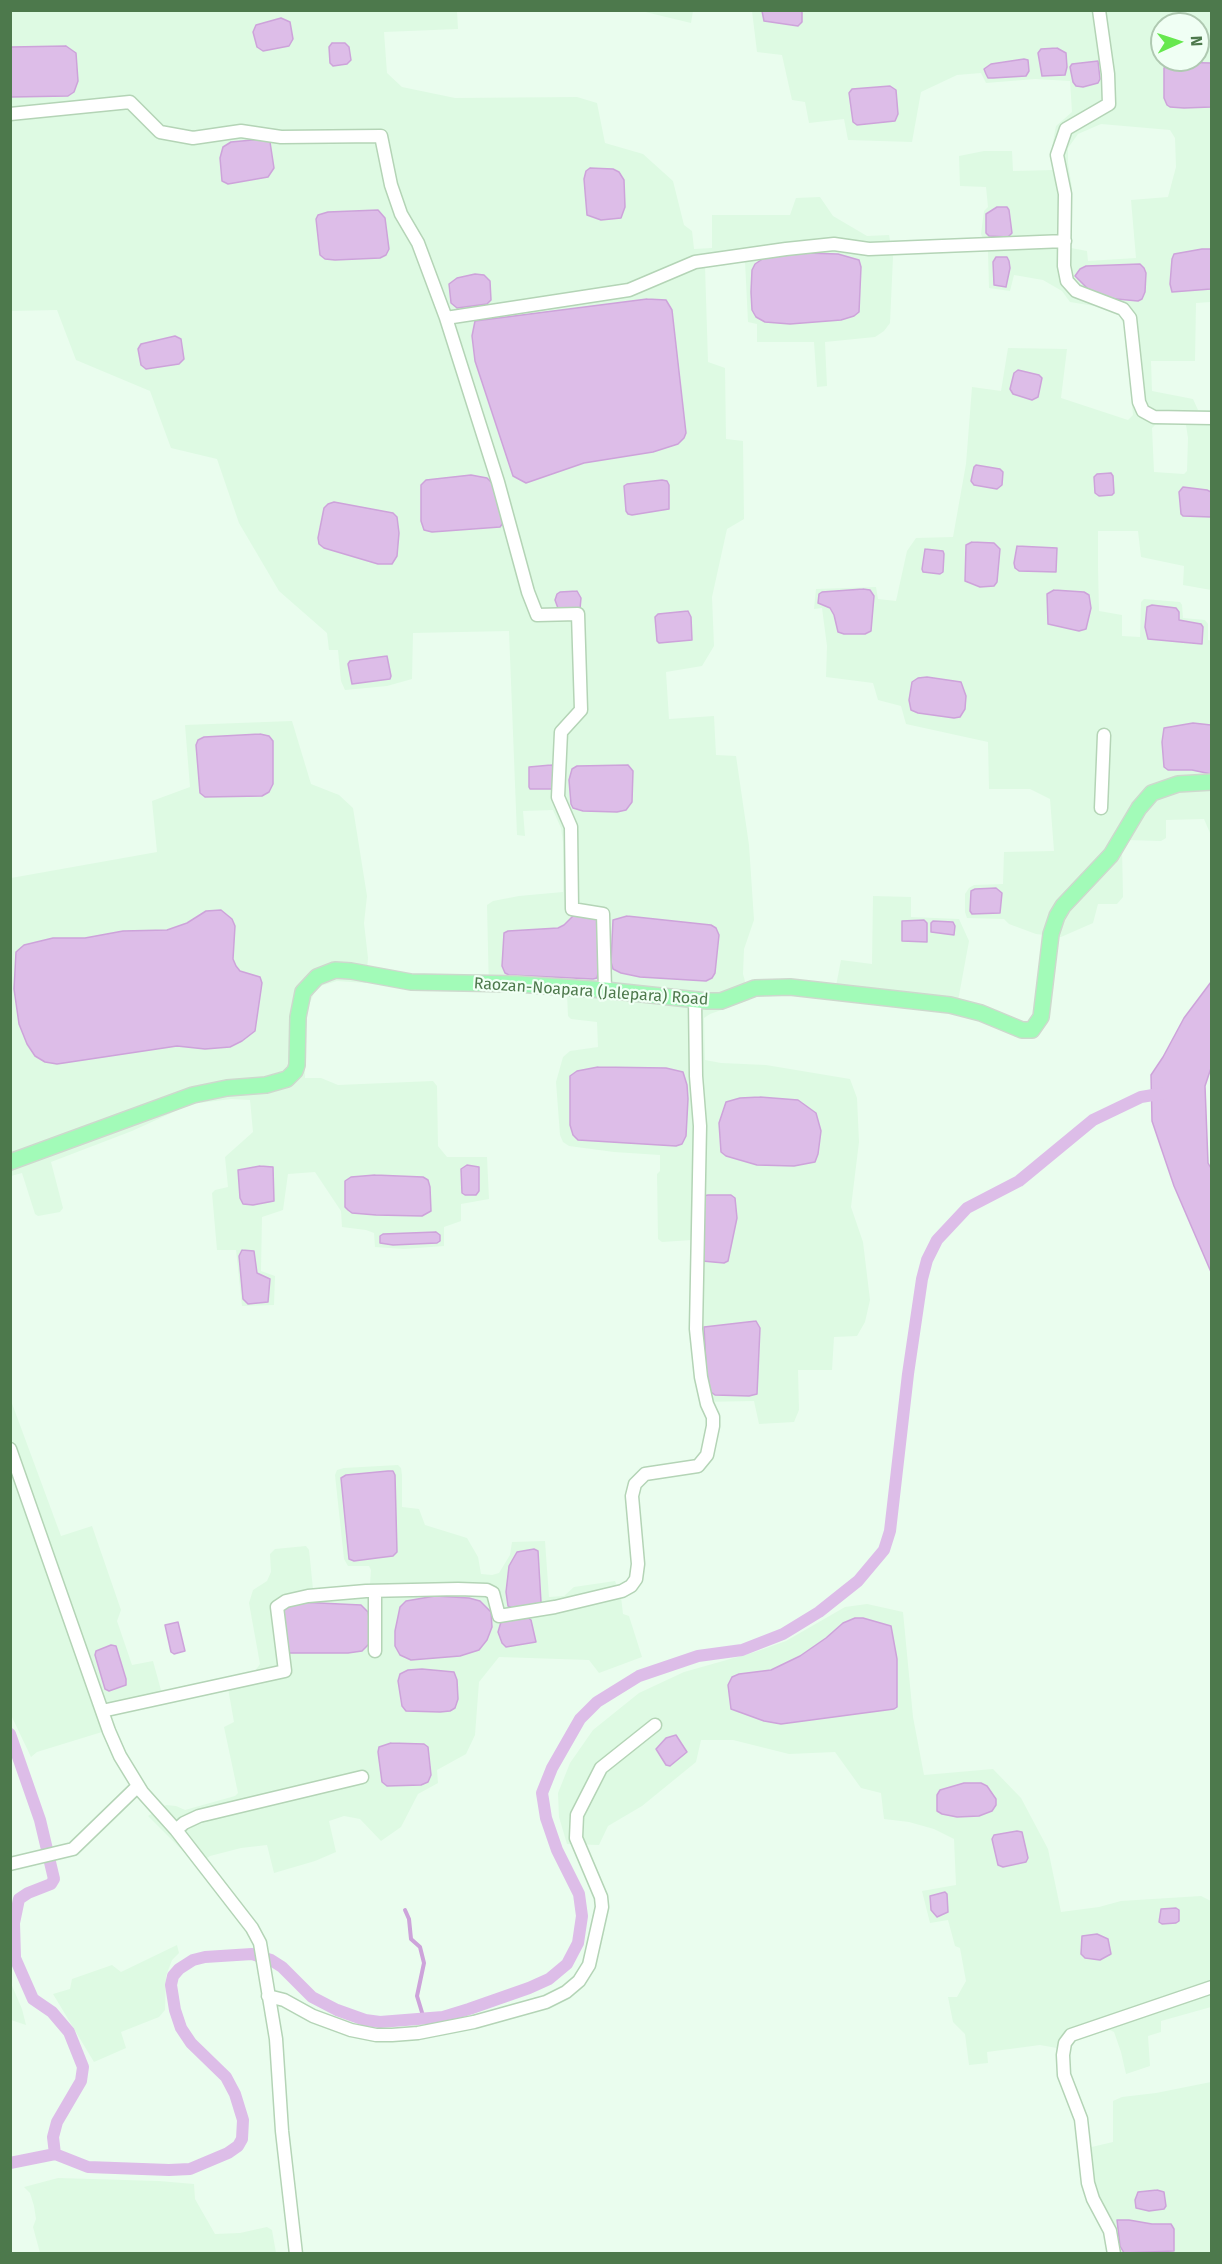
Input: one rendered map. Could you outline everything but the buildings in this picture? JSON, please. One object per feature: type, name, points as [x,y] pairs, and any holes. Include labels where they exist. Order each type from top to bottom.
[{"type":"main road","name":"Raozan-Noapara (Jalepara) Road","points":[[10,1162],[192,1095],[287,1079],[295,1071],[297,1065],[298,1017],[303,992],[311,981],[329,971],[351,971],[411,982],[517,984],[721,1001],[755,988],[790,987],[950,1005],[981,1013],[1022,1030],[1032,1030],[1041,1017],[1051,934],[1063,906],[1111,855],[1139,808],[1152,793],[1178,784],[1212,782]]},
{"type":"street","points":[[1099,10],[1108,74],[1109,104],[1066,129],[1057,155],[1065,194],[1064,266],[1067,281],[1076,291],[1123,309],[1130,318],[1139,402],[1143,411],[1154,417],[1212,418]]},
{"type":"street","points":[[10,114],[130,102],[160,132],[193,138],[241,132],[281,137],[381,136],[391,185],[400,214],[418,243],[447,318],[498,482],[528,592],[537,615],[578,614],[581,710],[561,732],[558,797],[571,827],[572,909],[603,914],[605,990]]},
{"type":"street","points":[[447,318],[629,290],[695,262],[786,249],[834,244],[869,249],[1065,242]]},
{"type":"street","points":[[1101,808],[1104,735]]},
{"type":"street","points":[[102,1711],[285,1671],[278,1607],[285,1601],[308,1596],[375,1591],[458,1588],[487,1590],[493,1593],[499,1616],[555,1607],[631,1586],[636,1579],[637,1571],[632,1496],[635,1484],[645,1474],[698,1466],[707,1455],[713,1426],[713,1417],[700,1377],[696,1329],[700,1125],[694,1000]]},
{"type":"street","points":[[10,1449],[120,1756],[138,1786],[176,1830],[252,1928],[260,1943],[276,2039],[282,2130],[296,2253]]},
{"type":"street","points":[[375,1591],[375,1651]]},
{"type":"street","points":[[268,1996],[284,2000],[313,2016],[351,2030],[376,2035],[392,2035],[418,2033],[474,2022],[546,2002],[566,1992],[579,1981],[590,1965],[602,1907],[601,1897],[576,1838],[577,1815],[601,1768],[655,1725]]},
{"type":"street","points":[[176,1830],[184,1823],[199,1816],[362,1777]]},
{"type":"street","points":[[10,1864],[73,1849],[138,1786]]},
{"type":"street","points":[[1114,2253],[1110,2230],[1093,2199],[1088,2183],[1081,2119],[1064,2075],[1065,2043],[1071,2035],[1212,1987]]},
{"type":"shaded area","points":[[637,10],[693,10],[693,11],[691,23]]},
{"type":"shaded area","points":[[10,11],[457,11],[458,29],[384,32],[387,73],[402,87],[455,98],[577,97],[597,103],[605,143],[643,154],[673,181],[684,225],[692,231],[694,249],[712,248],[712,215],[790,215],[796,198],[820,197],[833,216],[867,236],[889,235],[893,257],[890,323],[875,337],[825,342],[827,386],[817,387],[814,342],[757,342],[757,324],[748,322],[745,261],[705,266],[708,362],[725,368],[726,439],[743,441],[744,519],[727,529],[712,597],[714,646],[702,666],[666,672],[669,719],[714,716],[716,755],[736,756],[749,845],[754,920],[744,949],[743,974],[750,1000],[704,1018],[705,1060],[766,1065],[850,1079],[857,1098],[859,1142],[851,1207],[863,1242],[870,1300],[865,1322],[857,1336],[834,1337],[832,1370],[798,1370],[799,1410],[794,1422],[759,1424],[754,1401],[700,1402],[691,1336],[692,1240],[662,1242],[658,1239],[657,1174],[660,1171],[660,1155],[569,1146],[563,1142],[560,1135],[556,1082],[563,1057],[570,1051],[598,1047],[597,1022],[571,1019],[568,1016],[567,994],[489,992],[487,905],[493,901],[519,896],[563,892],[563,842],[561,828],[553,810],[523,811],[525,836],[517,835],[509,631],[413,633],[412,679],[387,686],[345,690],[341,681],[338,650],[329,650],[327,633],[279,591],[239,523],[217,459],[171,448],[150,391],[76,360],[57,310],[11,311]]},
{"type":"shaded area","points":[[752,11],[1211,11],[1211,302],[1196,303],[1195,361],[1151,361],[1152,391],[1193,399],[1198,410],[1211,410],[1211,590],[1183,585],[1184,566],[1141,557],[1138,531],[1098,531],[1098,567],[1099,611],[1122,615],[1122,636],[1140,637],[1141,602],[1144,599],[1180,602],[1183,618],[1205,620],[1208,624],[1208,640],[1212,641],[1211,868],[1210,833],[1204,819],[1166,820],[1166,838],[1161,841],[1128,840],[1122,848],[1123,897],[1117,904],[1098,904],[1093,923],[1061,937],[1036,934],[1009,924],[1004,919],[967,918],[965,912],[965,894],[969,888],[974,885],[1003,884],[1004,852],[1054,851],[1050,799],[1030,789],[989,789],[988,742],[906,724],[901,706],[878,700],[873,683],[826,677],[827,646],[822,608],[814,609],[816,589],[876,587],[878,599],[896,601],[907,551],[916,538],[953,537],[966,464],[972,387],[1001,391],[1008,348],[1067,349],[1061,398],[1128,420],[1133,415],[1125,328],[1119,314],[1113,309],[1070,302],[1062,291],[1043,280],[1014,275],[1010,291],[989,288],[988,252],[981,234],[984,211],[988,207],[986,187],[960,186],[959,156],[984,151],[1012,151],[1013,171],[1054,170],[1052,147],[1056,126],[1072,112],[1070,81],[1035,79],[986,83],[981,73],[957,75],[921,92],[912,142],[848,140],[844,119],[809,123],[805,102],[792,100],[782,55],[757,52]],"holes":[[[1101,124],[1170,130],[1175,138],[1176,167],[1168,197],[1131,200],[1136,258],[1088,261],[1087,251],[1071,248],[1072,188],[1068,148],[1078,134]],[[1184,424],[1188,438],[1187,471],[1184,474],[1154,472],[1152,428],[1155,425]]]},
{"type":"shaded area","points":[[762,11],[802,11],[802,22],[798,26],[764,21]]},
{"type":"shaded area","points":[[281,18],[290,22],[293,39],[289,46],[263,51],[257,47],[253,32],[256,25]]},
{"type":"shaded area","points":[[332,43],[345,43],[349,47],[351,60],[347,64],[333,66],[330,63],[329,47]]},
{"type":"shaded area","points":[[66,46],[76,53],[78,81],[74,92],[68,96],[11,97],[11,47]]},
{"type":"shaded area","points":[[1057,48],[1066,53],[1065,75],[1042,76],[1038,53],[1041,49]]},
{"type":"shaded area","points":[[1028,60],[1029,71],[1026,76],[988,78],[984,69],[991,64]]},
{"type":"shaded area","points":[[1098,61],[1100,79],[1098,83],[1083,87],[1076,86],[1070,67],[1072,64]]},
{"type":"shaded area","points":[[1211,63],[1211,107],[1170,107],[1164,98],[1164,72],[1210,72]]},
{"type":"shaded area","points":[[890,86],[896,90],[898,114],[895,121],[857,125],[853,122],[849,93],[852,89]]},
{"type":"shaded area","points":[[263,139],[270,142],[274,168],[268,177],[228,184],[222,181],[220,158],[223,147],[231,142]]},
{"type":"shaded area","points":[[590,168],[613,169],[619,172],[624,180],[625,207],[621,218],[601,220],[587,215],[584,179],[586,171]]},
{"type":"shaded area","points":[[997,207],[1007,207],[1009,210],[1012,233],[1008,237],[989,236],[986,233],[986,214]]},
{"type":"shaded area","points":[[378,210],[385,218],[389,249],[386,255],[380,258],[335,260],[325,259],[320,255],[316,219],[318,215],[328,212]]},
{"type":"shaded area","points":[[1211,249],[1211,289],[1172,292],[1170,284],[1174,254]]},
{"type":"shaded area","points":[[806,253],[838,254],[859,260],[861,267],[859,312],[841,320],[790,324],[765,322],[756,317],[752,310],[751,292],[752,270],[755,264],[767,256]]},
{"type":"shaded area","points":[[996,257],[1007,257],[1009,261],[1006,287],[994,285],[993,262]]},
{"type":"shaded area","points":[[1140,264],[1146,273],[1145,292],[1142,299],[1138,301],[1106,298],[1090,291],[1075,276],[1080,269],[1086,266]]},
{"type":"shaded area","points":[[475,274],[484,275],[490,281],[491,300],[487,304],[457,308],[451,303],[449,284],[457,278]]},
{"type":"shaded area","points":[[647,299],[666,300],[672,310],[686,433],[684,438],[678,444],[653,452],[584,463],[526,483],[513,476],[475,361],[472,336],[475,321]]},
{"type":"shaded area","points":[[175,336],[181,339],[184,359],[179,364],[146,369],[141,365],[138,349],[141,344]]},
{"type":"shaded area","points":[[1018,370],[1039,375],[1042,378],[1038,397],[1032,400],[1013,394],[1010,389],[1014,373]]},
{"type":"shaded area","points":[[976,465],[1000,469],[1003,472],[1002,485],[997,489],[974,485],[971,481]]},
{"type":"shaded area","points":[[1111,473],[1114,493],[1099,496],[1095,493],[1094,477],[1097,474]]},
{"type":"shaded area","points":[[471,475],[487,478],[492,483],[503,523],[500,527],[432,532],[424,530],[421,521],[421,485],[426,480]]},
{"type":"shaded area","points":[[667,481],[669,485],[669,509],[628,514],[624,486]]},
{"type":"shaded area","points":[[1183,487],[1211,492],[1211,517],[1181,514],[1179,492]]},
{"type":"shaded area","points":[[334,502],[393,513],[397,517],[399,533],[397,556],[392,564],[378,564],[324,548],[319,544],[318,538],[324,508]]},
{"type":"shaded area","points":[[972,542],[994,543],[1000,549],[997,582],[994,586],[980,587],[965,581],[966,545]]},
{"type":"shaded area","points":[[1017,546],[1057,548],[1056,572],[1019,571],[1015,568],[1014,563]]},
{"type":"shaded area","points":[[925,549],[943,551],[943,572],[940,574],[923,572]]},
{"type":"shaded area","points":[[870,590],[874,596],[871,631],[865,634],[838,632],[830,608],[818,603],[819,594]]},
{"type":"shaded area","points":[[1054,590],[1084,592],[1089,595],[1091,608],[1086,629],[1079,631],[1048,624],[1047,594]]},
{"type":"shaded area","points":[[577,591],[581,598],[580,609],[559,611],[555,600],[557,594]]},
{"type":"shaded area","points":[[1152,605],[1176,608],[1179,612],[1179,620],[1201,624],[1203,627],[1202,644],[1148,639],[1145,627],[1147,607]]},
{"type":"shaded area","points":[[688,611],[691,617],[692,640],[659,643],[655,617],[658,614]]},
{"type":"shaded area","points":[[387,656],[390,679],[352,684],[348,664],[350,661]]},
{"type":"shaded area","points":[[927,677],[961,682],[966,696],[965,709],[960,717],[918,713],[911,710],[909,700],[912,682],[918,678]]},
{"type":"shaded area","points":[[292,721],[311,784],[339,795],[353,808],[367,896],[364,923],[368,958],[366,983],[337,981],[317,987],[306,1011],[305,1078],[321,1078],[338,1085],[433,1081],[437,1086],[438,1146],[447,1157],[487,1157],[489,1199],[461,1204],[461,1221],[444,1227],[444,1246],[404,1249],[375,1247],[374,1233],[342,1227],[341,1211],[315,1172],[288,1174],[283,1210],[262,1217],[261,1271],[275,1276],[274,1305],[242,1306],[236,1250],[217,1250],[212,1193],[228,1187],[225,1157],[253,1132],[250,1100],[231,1099],[191,1104],[132,1131],[51,1162],[63,1208],[60,1212],[38,1216],[35,1214],[22,1173],[11,1176],[11,878],[157,852],[152,801],[190,787],[185,725]]},
{"type":"shaded area","points":[[1193,723],[1211,725],[1211,774],[1192,770],[1168,770],[1164,767],[1162,742],[1164,728]]},
{"type":"shaded area","points":[[260,734],[269,736],[273,741],[273,784],[269,792],[262,796],[205,797],[200,793],[196,745],[198,740],[204,737]]},
{"type":"shaded area","points":[[551,765],[555,767],[554,789],[530,789],[529,767]]},
{"type":"shaded area","points":[[628,765],[633,771],[632,802],[626,810],[583,811],[573,808],[569,780],[572,769],[577,766]]},
{"type":"shaded area","points":[[996,888],[1002,893],[1000,913],[972,914],[970,911],[971,891]]},
{"type":"shaded area","points":[[873,896],[911,897],[911,917],[959,919],[969,941],[958,1001],[836,986],[841,960],[872,964]]},
{"type":"shaded area","points":[[221,910],[232,919],[235,926],[233,959],[236,966],[240,971],[260,977],[262,983],[255,1031],[230,1047],[205,1049],[177,1046],[57,1064],[45,1062],[35,1056],[19,1024],[14,989],[16,952],[24,945],[53,938],[85,938],[123,931],[167,930],[187,923],[206,911]]},
{"type":"shaded area","points":[[574,915],[595,917],[597,920],[599,968],[597,978],[505,973],[502,966],[504,933],[558,928]]},
{"type":"shaded area","points":[[627,916],[711,925],[716,928],[719,935],[715,973],[712,978],[706,981],[640,977],[613,969],[611,962],[613,920]]},
{"type":"shaded area","points":[[924,920],[927,923],[927,942],[902,941],[902,921]]},
{"type":"shaded area","points":[[933,921],[953,922],[954,935],[931,932]]},
{"type":"shaded area","points":[[1211,982],[1211,1068],[1205,1086],[1208,1163],[1212,1170],[1211,1272],[1174,1186],[1152,1121],[1151,1075],[1184,1018]]},
{"type":"shaded area","points":[[598,1067],[666,1068],[683,1072],[688,1099],[686,1136],[682,1144],[676,1146],[578,1140],[573,1135],[570,1125],[570,1076],[577,1071]]},
{"type":"shaded area","points":[[740,1098],[798,1100],[816,1113],[821,1131],[815,1162],[794,1166],[757,1165],[726,1156],[721,1152],[719,1123],[726,1102]]},
{"type":"shaded area","points":[[467,1165],[479,1167],[479,1191],[476,1195],[462,1193],[461,1169]]},
{"type":"shaded area","points":[[260,1166],[273,1167],[274,1201],[253,1205],[243,1204],[240,1198],[238,1170]]},
{"type":"shaded area","points":[[375,1175],[423,1177],[428,1180],[431,1211],[422,1216],[352,1213],[345,1207],[345,1181],[351,1177]]},
{"type":"shaded area","points":[[731,1195],[735,1198],[737,1218],[728,1261],[724,1263],[702,1261],[703,1196]]},
{"type":"shaded area","points":[[436,1232],[440,1235],[440,1241],[437,1243],[393,1245],[380,1243],[380,1236],[383,1234]]},
{"type":"shaded area","points":[[242,1250],[254,1251],[257,1273],[270,1279],[268,1302],[248,1304],[243,1299],[239,1256]]},
{"type":"shaded area","points":[[756,1321],[760,1328],[757,1394],[749,1396],[715,1395],[707,1384],[704,1327]]},
{"type":"shaded area","points":[[10,1398],[61,1536],[92,1526],[121,1610],[117,1621],[132,1665],[153,1661],[164,1701],[112,1714],[114,1724],[102,1732],[37,1752],[31,1757],[11,1715]]},
{"type":"shaded area","points":[[398,1465],[402,1475],[402,1507],[419,1509],[425,1525],[467,1538],[478,1557],[481,1574],[499,1573],[510,1555],[512,1542],[545,1541],[549,1597],[564,1596],[574,1587],[615,1581],[621,1597],[623,1614],[629,1616],[642,1657],[599,1673],[589,1660],[499,1657],[479,1682],[475,1735],[466,1754],[437,1770],[438,1783],[418,1794],[401,1827],[381,1841],[360,1819],[344,1816],[329,1821],[336,1852],[315,1861],[274,1873],[267,1845],[241,1848],[210,1856],[197,1865],[148,1816],[166,1805],[185,1810],[235,1796],[238,1793],[224,1727],[234,1722],[226,1677],[255,1671],[260,1664],[249,1603],[253,1590],[267,1581],[271,1572],[270,1554],[275,1549],[306,1546],[309,1550],[313,1589],[370,1584],[369,1566],[348,1566],[344,1559],[335,1475],[337,1470],[344,1468]]},
{"type":"shaded area","points":[[393,1471],[395,1475],[397,1552],[393,1556],[354,1561],[349,1559],[341,1478],[346,1475]]},
{"type":"shaded area","points":[[534,1549],[538,1551],[541,1602],[512,1608],[508,1606],[506,1592],[509,1566],[517,1552]]},
{"type":"shaded area","points":[[435,1596],[480,1601],[491,1612],[492,1627],[487,1640],[479,1650],[460,1656],[411,1660],[400,1655],[395,1646],[395,1631],[400,1607],[406,1601]]},
{"type":"shaded area","points":[[298,1602],[361,1605],[368,1612],[371,1629],[369,1644],[362,1651],[348,1653],[290,1653],[287,1651],[283,1609]]},
{"type":"shaded area","points":[[867,1604],[903,1612],[913,1717],[924,1775],[993,1769],[1021,1798],[1048,1849],[1061,1912],[1099,1907],[1121,1901],[1201,1896],[1211,1901],[1211,2007],[1161,2021],[1161,2032],[1148,2036],[1150,2066],[1126,2074],[1114,2032],[1110,2030],[1075,2040],[1070,2046],[1057,2048],[1040,2045],[987,2052],[988,2063],[969,2065],[965,2034],[953,2022],[948,1997],[957,1997],[966,1981],[960,1948],[955,1946],[948,1920],[930,1923],[922,1891],[956,1885],[954,1839],[934,1829],[909,1822],[884,1819],[881,1793],[861,1788],[835,1752],[789,1754],[733,1740],[701,1740],[696,1762],[642,1806],[608,1826],[599,1845],[567,1844],[559,1817],[558,1793],[570,1763],[593,1730],[639,1693],[684,1672],[786,1641],[845,1607]]},
{"type":"shaded area","points":[[527,1617],[531,1620],[536,1642],[506,1647],[498,1632],[501,1622]]},
{"type":"shaded area","points":[[855,1618],[891,1626],[897,1659],[897,1707],[781,1724],[764,1721],[731,1709],[728,1685],[732,1677],[771,1670],[800,1656],[843,1623]]},
{"type":"shaded area","points":[[178,1622],[185,1651],[174,1654],[171,1652],[165,1625]]},
{"type":"shaded area","points":[[111,1645],[116,1646],[126,1685],[109,1691],[105,1689],[95,1655],[96,1651]]},
{"type":"shaded area","points":[[408,1670],[454,1672],[458,1699],[455,1708],[440,1712],[406,1711],[402,1706],[398,1681],[400,1674]]},
{"type":"shaded area","points":[[676,1735],[687,1752],[670,1766],[666,1765],[656,1749],[666,1738]]},
{"type":"shaded area","points":[[391,1743],[424,1744],[428,1747],[431,1775],[428,1782],[421,1785],[387,1786],[382,1782],[379,1747]]},
{"type":"shaded area","points":[[964,1783],[981,1783],[987,1786],[996,1799],[996,1805],[992,1811],[979,1816],[957,1817],[937,1811],[937,1795],[940,1790]]},
{"type":"shaded area","points":[[1022,1832],[1028,1858],[1026,1862],[1003,1867],[998,1865],[992,1839],[994,1835]]},
{"type":"shaded area","points":[[945,1892],[948,1912],[937,1917],[931,1910],[930,1896]]},
{"type":"shaded area","points":[[1176,1908],[1179,1910],[1179,1921],[1162,1924],[1159,1922],[1161,1909]]},
{"type":"shaded area","points":[[1097,1934],[1108,1939],[1111,1954],[1100,1960],[1085,1958],[1081,1954],[1082,1936]]},
{"type":"shaded area","points":[[177,1945],[179,1953],[172,1960],[166,1976],[165,2010],[159,2017],[121,2032],[126,2048],[94,2062],[53,1994],[70,1989],[72,1979],[112,1965],[121,1972]]},
{"type":"shaded area","points":[[10,1981],[22,2009],[26,2025],[11,2020]]},
{"type":"shaded area","points":[[1211,2082],[1211,2253],[1108,2253],[1107,2241],[1079,2150],[1113,2142],[1113,2101],[1122,2097]]},
{"type":"shaded area","points":[[58,2178],[194,2184],[195,2199],[215,2234],[240,2233],[267,2227],[272,2230],[276,2253],[40,2253],[33,2227],[36,2219],[34,2206],[30,2193],[24,2187]]},
{"type":"shaded area","points":[[1157,2190],[1164,2192],[1166,2206],[1164,2209],[1149,2211],[1136,2208],[1135,2200],[1138,2192]]},
{"type":"shaded area","points":[[1117,2220],[1171,2224],[1174,2229],[1174,2251],[1124,2253],[1120,2246]]},
{"type":"waterway","points":[[10,2163],[55,2154],[88,2167],[190,2169],[228,2153],[238,2146],[242,2139],[243,2120],[235,2094],[226,2077],[191,2043],[181,2028],[175,2010],[171,1985],[173,1976],[193,1960],[252,1954],[271,1960],[282,1967],[312,1997],[337,2010],[365,2020],[380,2022],[443,2017],[469,2009],[549,1979],[567,1964],[578,1943],[582,1916],[579,1894],[557,1850],[546,1818],[542,1793],[552,1768],[580,1719],[597,1702],[639,1676],[698,1656],[742,1650],[783,1634],[819,1612],[858,1581],[884,1550],[890,1531],[908,1374],[922,1279],[927,1260],[937,1240],[967,1208],[1019,1181],[1093,1120],[1141,1097],[1165,1093]]},
{"type":"waterway","points":[[10,1734],[40,1820],[54,1879],[51,1884],[19,1899],[14,1923],[15,1958],[33,1999],[52,2012],[69,2032],[83,2067],[81,2081],[57,2122],[53,2137],[55,2154]]},
{"type":"waterway","points":[[405,1910],[409,1919],[411,1939],[420,1947],[424,1963],[417,1996],[424,2019]]}]
